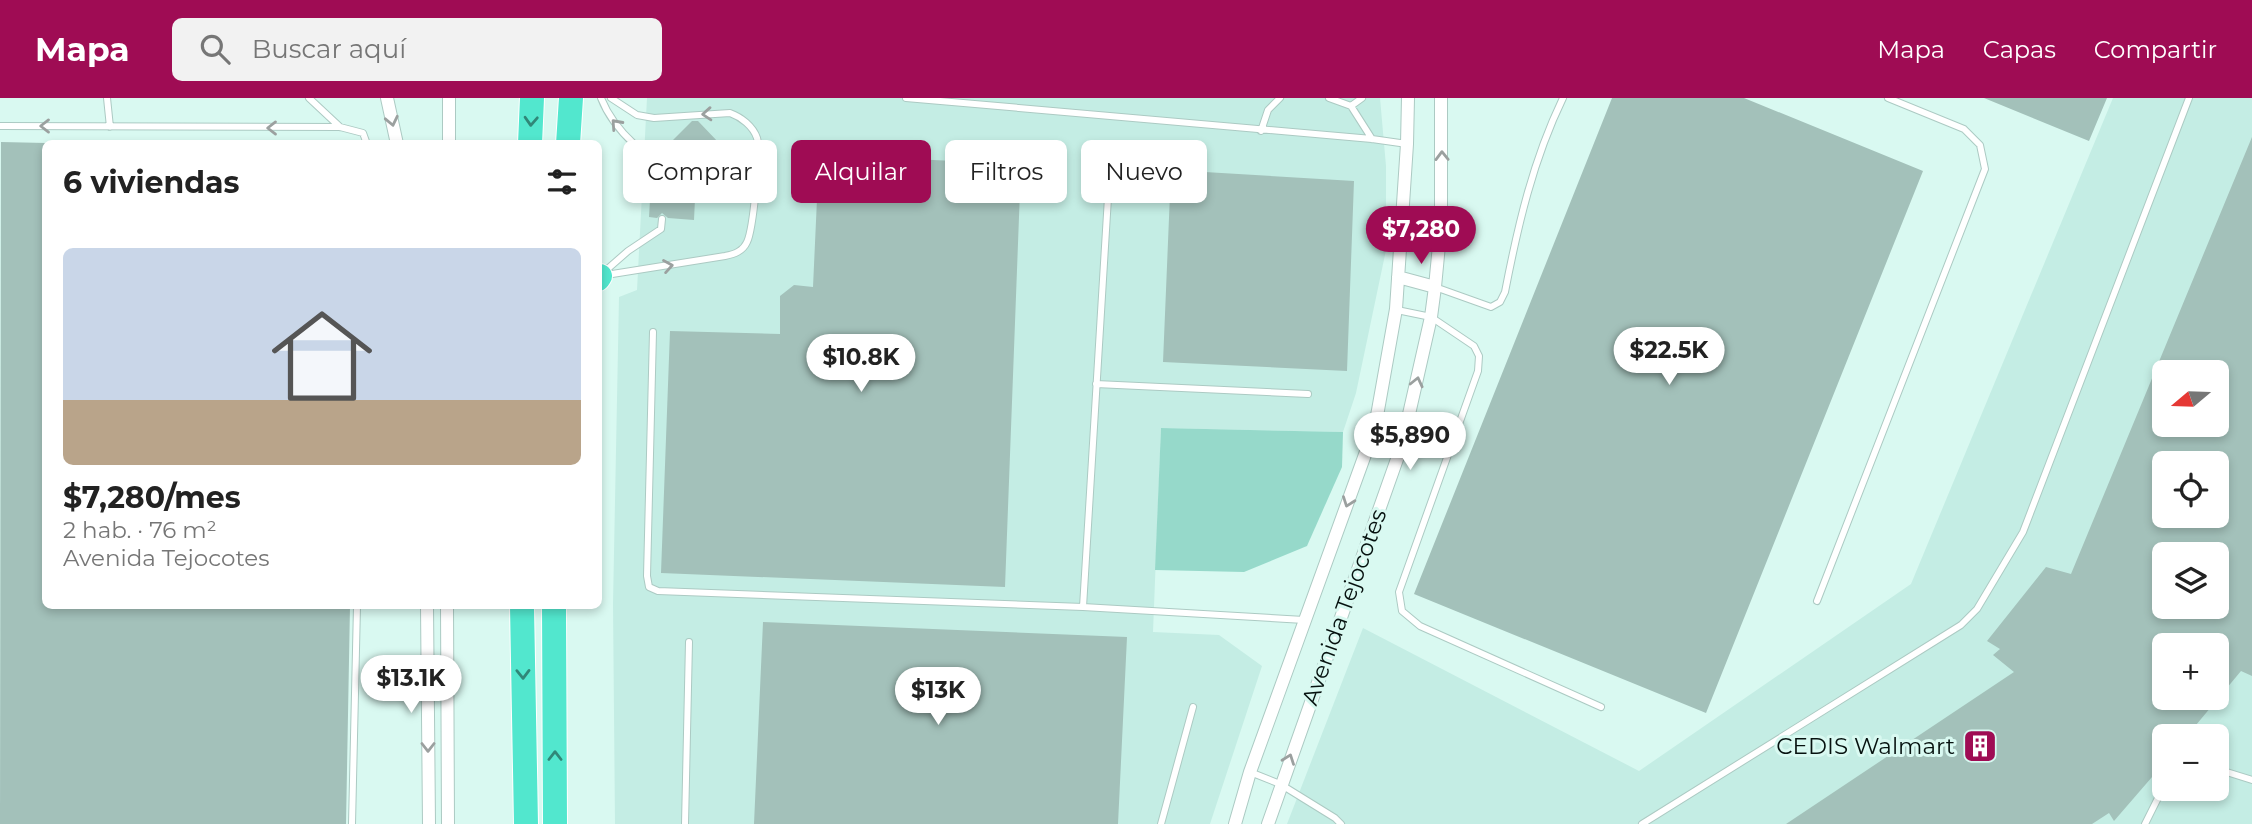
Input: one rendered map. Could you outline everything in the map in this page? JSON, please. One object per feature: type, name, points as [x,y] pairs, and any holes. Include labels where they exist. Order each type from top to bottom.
[{"type":"highway","points":[[530,140],[532,98]]},
{"type":"highway","points":[[568,140],[571,98]]},
{"type":"highway","points":[[522,609],[526,824]]},
{"type":"highway","points":[[554,609],[555,824]]},
{"type":"street","points":[[387,98],[396,140]]},
{"type":"street","points":[[449,98],[449,140]]},
{"type":"street","name":"Avenida Tejocotes","points":[[1235,824],[1250,772],[1375,427],[1396,309],[1408,98]]},
{"type":"street","name":"Avenida Tejocotes","points":[[1268,824],[1402,445],[1431,317],[1435,286],[1441,224],[1441,98]]},
{"type":"street","points":[[1398,276],[1435,286]]},
{"type":"street","points":[[427,609],[429,824]]},
{"type":"street","points":[[447,609],[448,824]]},
{"type":"lane","points":[[107,98],[110,127]]},
{"type":"lane","points":[[309,98],[340,127]]},
{"type":"lane","points":[[601,98],[607,113],[630,140]]},
{"type":"lane","points":[[602,276],[725,256],[741,250],[749,236],[759,151],[757,136],[750,126],[730,113],[654,118],[637,115],[611,98]]},
{"type":"lane","points":[[906,98],[1407,144]]},
{"type":"lane","points":[[1261,131],[1268,110],[1280,98]]},
{"type":"lane","points":[[1329,98],[1351,106],[1372,139]]},
{"type":"lane","points":[[1351,106],[1362,98]]},
{"type":"lane","points":[[1435,286],[1490,307],[1500,302],[1505,292],[1523,203],[1551,122],[1563,98]]},
{"type":"lane","points":[[1817,601],[1985,169],[1980,145],[1964,129],[1888,98]]},
{"type":"lane","points":[[1642,824],[1961,625],[1977,609],[2023,533],[2189,98]]},
{"type":"lane","points":[[0,126],[340,127],[363,134],[365,140]]},
{"type":"lane","points":[[1083,607],[1107,203]]},
{"type":"lane","points":[[602,274],[628,251],[661,229],[662,219]]},
{"type":"lane","points":[[1396,309],[1431,317],[1474,346],[1479,356],[1478,371],[1399,592],[1402,611],[1420,626],[1601,707]]},
{"type":"lane","points":[[653,332],[647,576],[649,587],[658,591],[1083,607],[1306,620]]},
{"type":"lane","points":[[1096,384],[1308,394]]},
{"type":"lane","points":[[352,824],[357,609]]},
{"type":"lane","points":[[685,824],[689,642]]},
{"type":"lane","points":[[1161,824],[1193,707]]},
{"type":"lane","points":[[1250,772],[1280,784],[1335,818],[1340,824]]},
{"type":"lane","points":[[2229,773],[2252,780]]},
{"type":"lane","points":[[2145,824],[2156,801]]},
{"type":"shaded area","points":[[647,98],[1380,98],[1386,166],[1386,250],[1356,393],[1343,432],[1161,428],[1153,632],[1219,635],[1262,666],[1210,824],[615,824],[613,604],[619,297],[637,290],[642,203],[777,203],[777,140],[645,140]]},
{"type":"shaded area","points":[[2113,98],[2252,98],[2252,824],[1287,824],[1363,628],[1639,771],[1911,584]]},
{"type":"green space","points":[[1161,428],[1343,432],[1342,467],[1307,546],[1244,572],[1155,570]]},
{"type":"building","points":[[1612,98],[1744,98],[1923,171],[1706,713],[1414,594]]},
{"type":"building","points":[[1984,98],[2107,98],[2089,141]]},
{"type":"building","points":[[692,121],[698,121],[716,140],[673,140]]},
{"type":"building","points":[[2252,137],[2252,676],[2241,671],[2229,685],[2229,633],[2152,633],[2152,710],[2208,710],[2197,724],[2152,724],[2152,777],[2114,821],[2109,813],[2092,824],[1786,824],[2014,672],[1993,655],[2000,649],[1987,641],[2046,567],[2071,574],[2152,378],[2152,438],[2230,438],[2230,360],[2160,360]]},
{"type":"building","points":[[1,142],[42,143],[42,609],[350,609],[346,824],[0,824]]},
{"type":"building","points":[[931,160],[945,161],[945,203],[1020,203],[1005,587],[661,573],[670,331],[780,334],[780,296],[794,285],[813,287],[817,203],[931,203]]},
{"type":"building","points":[[1207,172],[1354,181],[1347,371],[1163,362],[1170,203],[1207,203]]},
{"type":"building","points":[[650,203],[695,203],[694,220],[668,218],[662,213],[657,218],[649,217]]},
{"type":"building","points":[[763,622],[1127,637],[1118,824],[754,824]]},
{"type":"place","name":"CEDIS Walmart","points":[[1980,746]]}]
